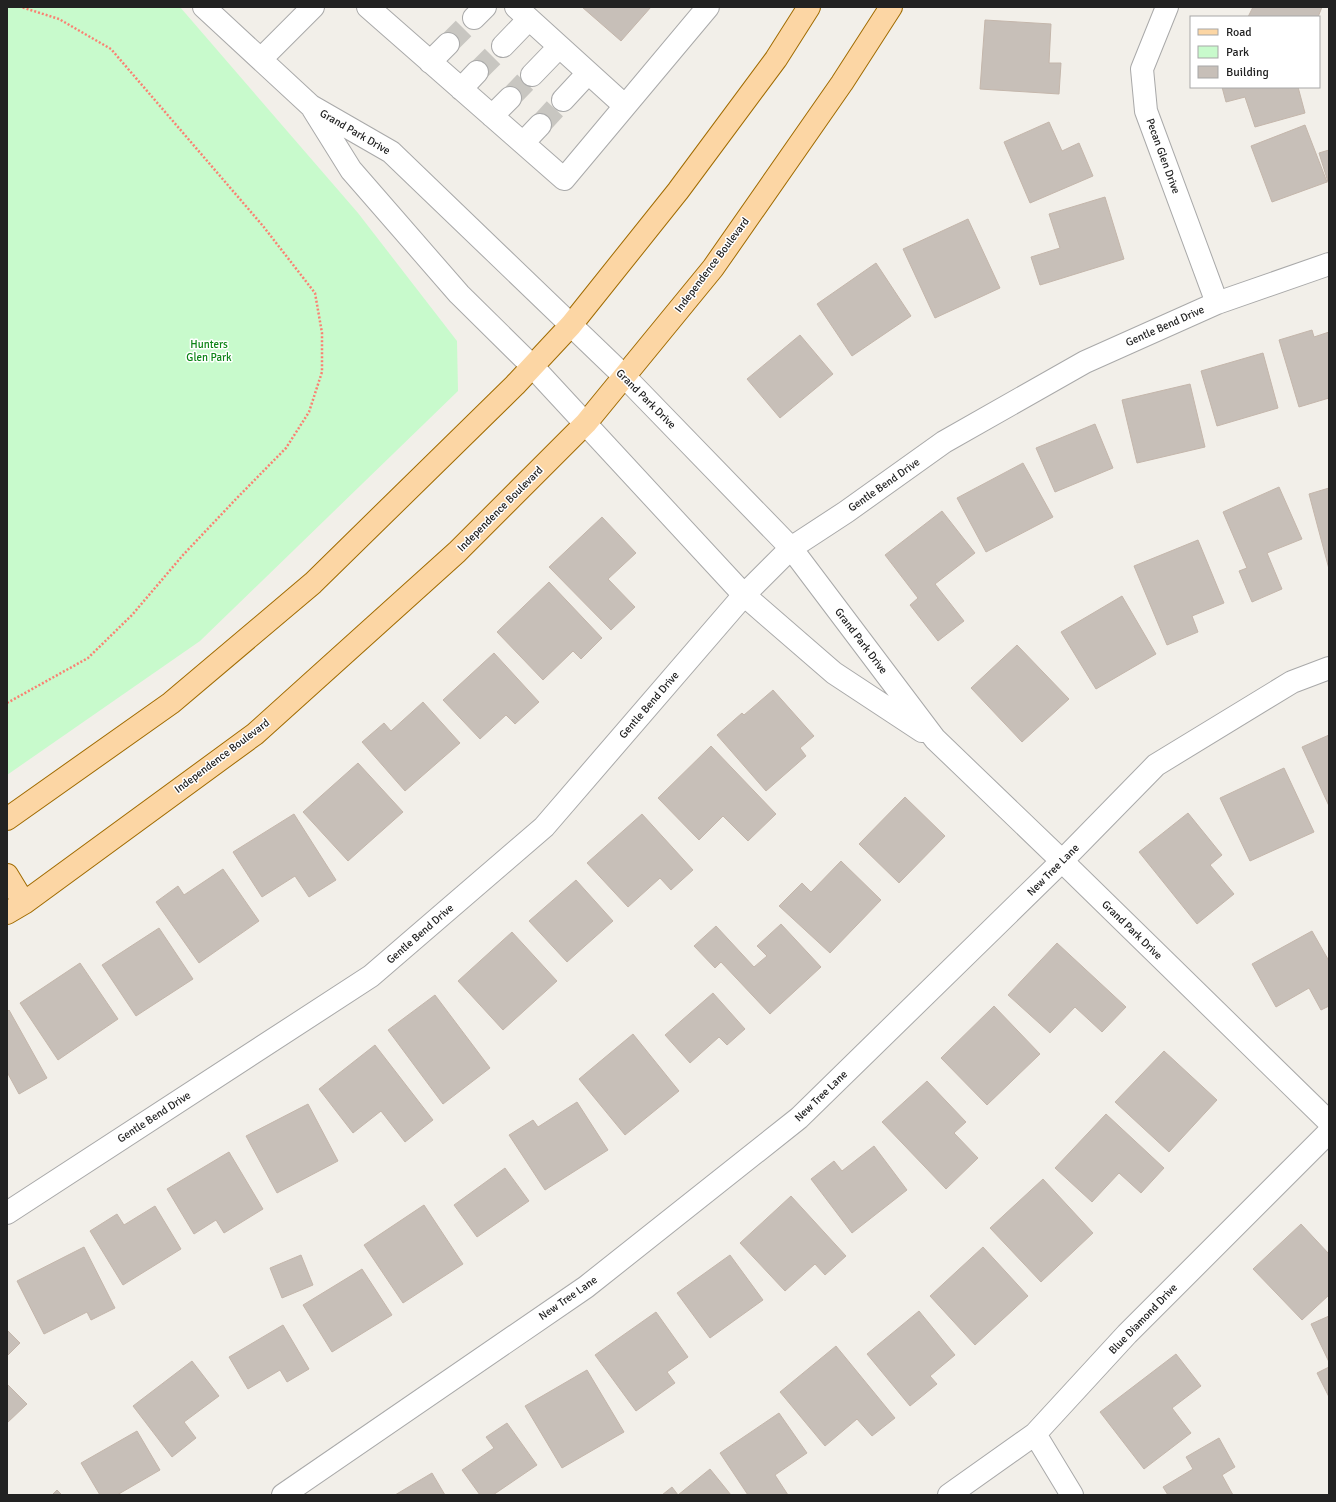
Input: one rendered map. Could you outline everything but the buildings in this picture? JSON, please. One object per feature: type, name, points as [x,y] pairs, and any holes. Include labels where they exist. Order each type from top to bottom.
[{"type":"main road","points":[[7,819],[171,703],[313,583],[533,367],[571,325],[678,191],[776,59],[809,7]]},
{"type":"main road","name":"Independence Boulevard","points":[[15,908],[255,734],[457,552],[586,423],[713,268],[842,83],[892,7]]},
{"type":"main road","points":[[7,875],[15,908]]},
{"type":"street","name":"Grand Park Drive","points":[[204,7],[311,106],[391,152],[625,377],[791,548],[935,740],[1062,861],[1329,1122]]},
{"type":"street","points":[[261,59],[313,7]]},
{"type":"street","points":[[375,9],[430,62],[564,179],[708,7]]},
{"type":"street","name":"Pecan Glen Drive","points":[[1167,7],[1142,69],[1146,111],[1217,303]]},
{"type":"street","points":[[503,46],[523,13],[625,106]]},
{"type":"street","points":[[430,62],[448,44]]},
{"type":"street","points":[[532,75],[559,47]]},
{"type":"street","points":[[461,89],[477,72]]},
{"type":"street","points":[[563,100],[588,73]]},
{"type":"street","points":[[492,116],[510,98]]},
{"type":"street","name":"Grand Park Drive","points":[[311,106],[351,170],[459,294],[533,367],[744,595],[834,673],[935,740]]},
{"type":"street","points":[[523,144],[540,125]]},
{"type":"street","name":"Gentle Bend Drive","points":[[7,1213],[371,976],[544,827],[744,595],[791,548],[846,512],[944,442],[1085,362],[1217,303],[1329,264]]},
{"type":"street","name":"New Tree Lane","points":[[283,1495],[586,1287],[799,1118],[1062,861],[1156,764],[1292,682],[1329,668]]},
{"type":"street","name":"Blue Diamond Drive","points":[[949,1495],[1036,1434],[1127,1334],[1329,1132]]},
{"type":"street","points":[[1036,1434],[1072,1495]]},
{"type":"path","points":[[7,703],[88,658],[132,614],[183,555],[286,448],[308,412],[322,372],[322,333],[315,293],[263,226],[111,49],[60,19],[21,7]]},
{"type":"green space","name":"Hunters Glen Park","points":[[7,7],[180,7],[358,213],[457,341],[458,391],[200,641],[7,775]]},
{"type":"tunnel","points":[[448,44],[474,18]]},
{"type":"tunnel","points":[[477,72],[503,46]]},
{"type":"tunnel","points":[[510,98],[532,75]]},
{"type":"tunnel","points":[[540,125],[563,100]]}]
